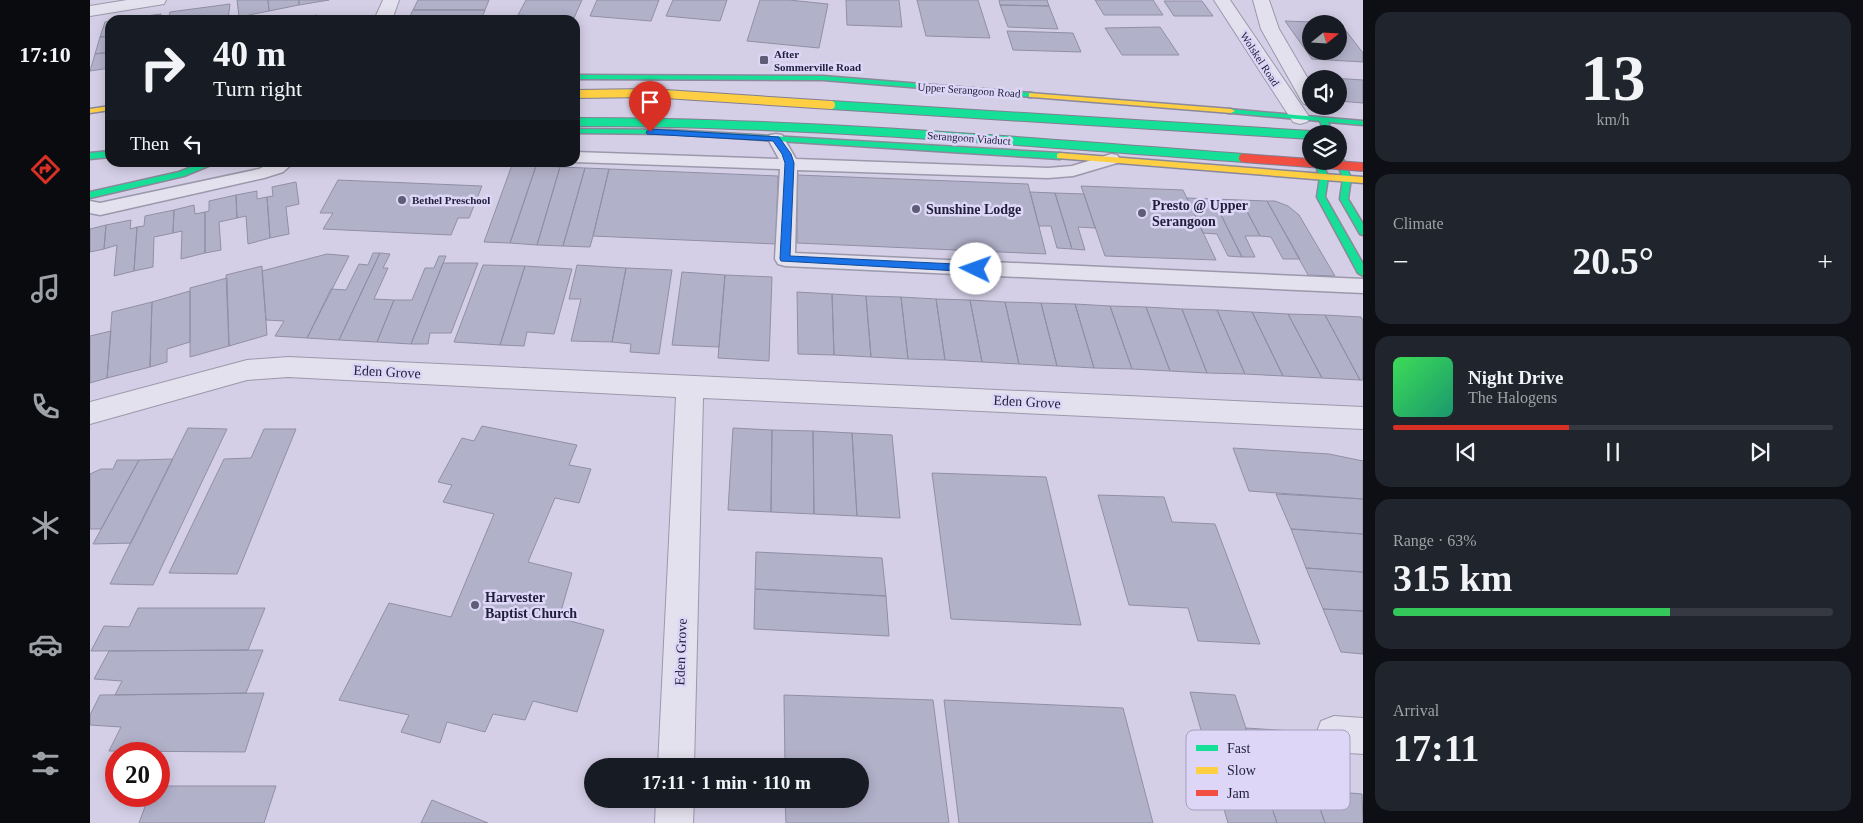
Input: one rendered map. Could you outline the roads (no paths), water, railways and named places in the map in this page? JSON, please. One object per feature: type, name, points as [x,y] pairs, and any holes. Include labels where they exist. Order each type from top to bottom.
[{"type":"main road","name":"Upper Serangoon Road","points":[[580,77],[823,78],[985,92],[1094,98],[1316,123],[1363,123]]},
{"type":"main road","name":"Serangoon Viaduct","points":[[580,94],[650,93],[1316,123]]},
{"type":"main road","points":[[90,111],[105,109]]},
{"type":"main road","name":"Serangoon Viaduct","points":[[580,122],[651,121],[868,131],[1363,167]]},
{"type":"main road","points":[[580,131],[670,132],[1111,159],[1363,180]]},
{"type":"main road","points":[[90,156],[105,154]]},
{"type":"main road","points":[[139,172],[168,167]]},
{"type":"main road","points":[[90,195],[181,174],[200,167]]},
{"type":"main road","points":[[1322,170],[1324,176],[1321,198],[1363,274]]},
{"type":"main road","points":[[1344,170],[1347,178],[1344,199],[1363,232]]},
{"type":"street","points":[[90,11],[158,0]]},
{"type":"street","points":[[385,15],[391,0]]},
{"type":"street","name":"Wolskel Road","points":[[1222,0],[1316,123]]},
{"type":"street","name":"Wolskel Road","points":[[1261,0],[1270,29],[1302,84]]},
{"type":"street","name":"Eden Grove","points":[[90,413],[248,370],[288,366],[690,387],[1363,418]]},
{"type":"street","name":"Eden Grove","points":[[676,758],[690,387]]},
{"type":"street","points":[[674,823],[675,808]]},
{"type":"lane","points":[[776,139],[786,154],[789,163],[785,259],[1032,262],[1363,286]]},
{"type":"lane","points":[[580,157],[1048,173],[1073,171],[1111,159]]},
{"type":"lane","points":[[90,207],[100,209],[264,173],[278,167]]},
{"type":"place","name":"After Sommerville Road","points":[[764,60]]},
{"type":"place","name":"Bethel Preschool","points":[[402,200]]},
{"type":"place","name":"Sunshine Lodge","points":[[916,209]]},
{"type":"place","name":"Presto @ Upper Serangoon","points":[[1142,213]]},
{"type":"place","name":"Harvester Baptist Church","points":[[475,605]]}]
